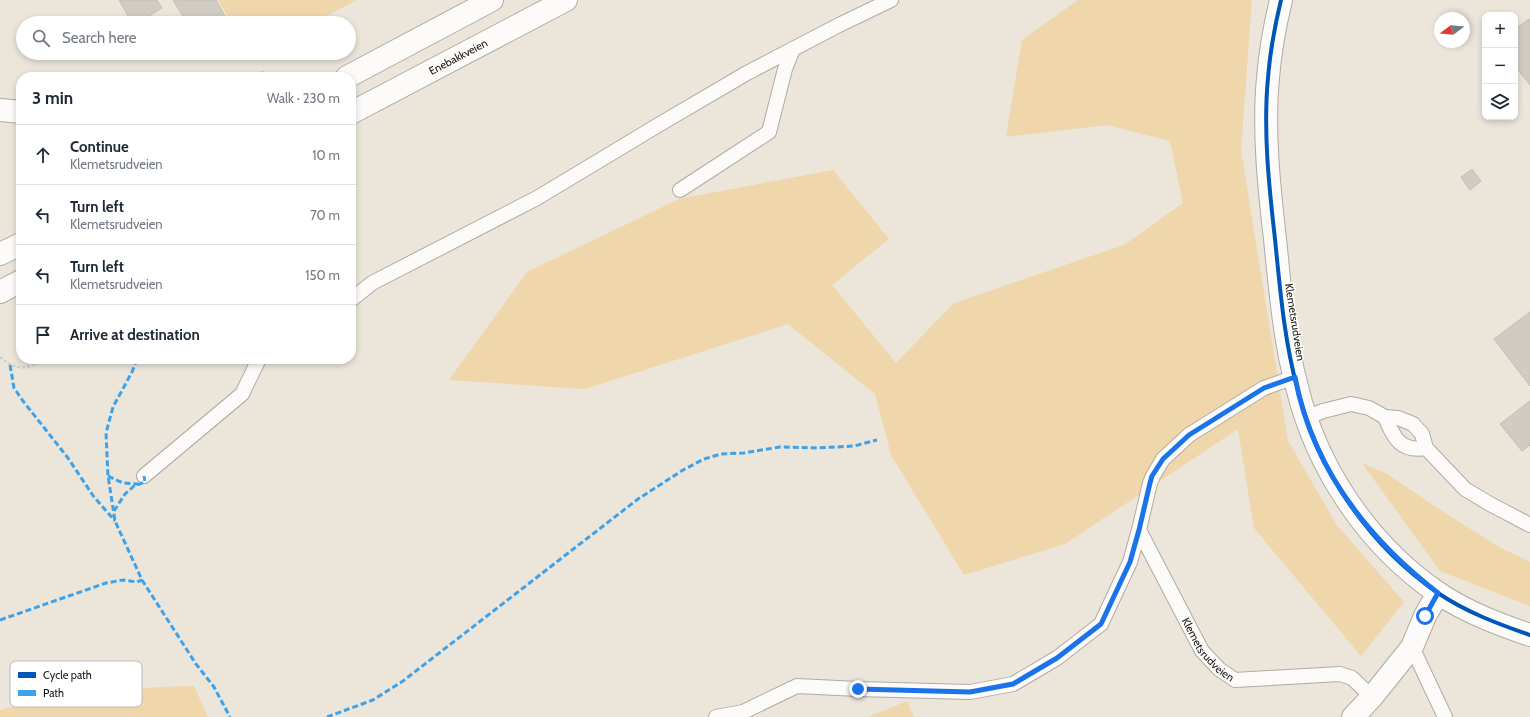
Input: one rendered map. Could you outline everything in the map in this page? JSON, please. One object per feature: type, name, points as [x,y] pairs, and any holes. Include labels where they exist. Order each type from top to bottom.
[{"type":"main road","points":[[355,72],[492,0]]},
{"type":"main road","name":"Enebakkveien","points":[[356,110],[566,0]]},
{"type":"main road","name":"Klemetsrudveien","points":[[1281,0],[1276,20],[1268,78],[1267,142],[1278,277],[1295,377],[1306,418],[1331,474],[1352,508],[1401,563],[1438,593],[1469,611],[1503,626],[1530,635]]},
{"type":"main road","points":[[0,110],[16,112]]},
{"type":"main road","points":[[0,254],[16,246]]},
{"type":"main road","points":[[0,292],[16,284]]},
{"type":"main road","points":[[1354,717],[1412,647],[1425,616],[1438,593]]},
{"type":"lane","points":[[356,296],[372,283],[537,198],[746,73],[891,0]]},
{"type":"lane","points":[[680,190],[769,132],[785,69],[792,49]]},
{"type":"lane","points":[[144,476],[242,394],[257,364]]},
{"type":"lane","name":"Klemetsrudveien","points":[[716,717],[743,712],[796,686],[970,692],[1013,684],[1057,658],[1101,624],[1130,562],[1152,476],[1163,459],[1189,435],[1264,388],[1295,377]]},
{"type":"lane","points":[[1306,418],[1323,410],[1351,404],[1369,408],[1385,417],[1398,418],[1412,424],[1422,434],[1426,448],[1466,489],[1490,504],[1530,525]]},
{"type":"lane","points":[[1385,417],[1393,436],[1399,443],[1414,450],[1426,448]]},
{"type":"lane","name":"Klemetsrudveien","points":[[1139,530],[1202,650],[1219,669],[1235,680],[1340,674],[1352,678],[1372,697]]},
{"type":"lane","points":[[1412,647],[1445,717]]},
{"type":"path","points":[[0,357],[10,365],[29,368],[37,364]]},
{"type":"shaded area","points":[[218,0],[357,0],[326,16],[227,16]]},
{"type":"shaded area","points":[[1078,0],[1252,0],[1241,150],[1288,441],[1336,524],[1404,602],[1361,656],[1254,528],[1238,429],[1065,544],[964,575],[891,455],[875,394],[788,324],[585,389],[449,380],[527,272],[679,199],[833,170],[889,239],[832,285],[896,363],[954,303],[1124,245],[1183,203],[1170,141],[1107,125],[1006,137],[1022,40]]},
{"type":"shaded area","points":[[1362,463],[1389,475],[1431,504],[1499,547],[1530,562],[1530,606],[1440,571]]},
{"type":"shaded area","points":[[194,686],[208,717],[0,717],[0,710],[12,707],[142,707],[142,688]]},
{"type":"shaded area","points":[[907,701],[914,717],[868,717]]},
{"type":"building","points":[[119,0],[157,0],[162,8],[149,16],[128,16]]},
{"type":"building","points":[[173,0],[216,0],[225,16],[183,16]]},
{"type":"building","points":[[1529,19],[1530,20],[1530,85],[1518,70],[1518,27]]},
{"type":"building","points":[[1472,169],[1481,181],[1470,190],[1461,177]]},
{"type":"building","points":[[1530,312],[1530,386],[1494,339]]},
{"type":"building","points":[[1530,401],[1530,445],[1522,451],[1500,424]]},
{"type":"marked path","points":[[135,364],[113,407],[106,433],[108,476],[115,521],[142,580],[196,664],[214,687],[230,717]]},
{"type":"marked path","points":[[10,365],[14,388],[68,458],[94,497],[115,521]]},
{"type":"marked path","points":[[327,717],[373,700],[403,681],[638,499],[683,470],[704,459],[721,454],[744,453],[780,447],[817,448],[854,446],[877,440]]},
{"type":"marked path","points":[[108,476],[123,483],[138,484]]},
{"type":"marked path","points":[[114,511],[125,494],[134,486],[145,482],[144,476]]},
{"type":"marked path","points":[[0,620],[106,583],[123,580],[137,582],[142,580]]},
{"type":"cycle path","points":[[1281,0],[1273,39],[1268,78],[1266,118],[1267,158],[1283,313],[1289,351],[1297,387],[1306,417],[1332,476],[1349,503],[1389,552],[1413,574],[1449,600],[1482,617],[1530,635]]},
{"type":"route","points":[[858,689],[970,692],[1013,684],[1057,658],[1101,624],[1130,562],[1152,476],[1163,459],[1189,435],[1264,388],[1295,377],[1296,386],[1306,418],[1321,454],[1334,480],[1352,508],[1374,535],[1401,563],[1438,593],[1425,616]]}]
